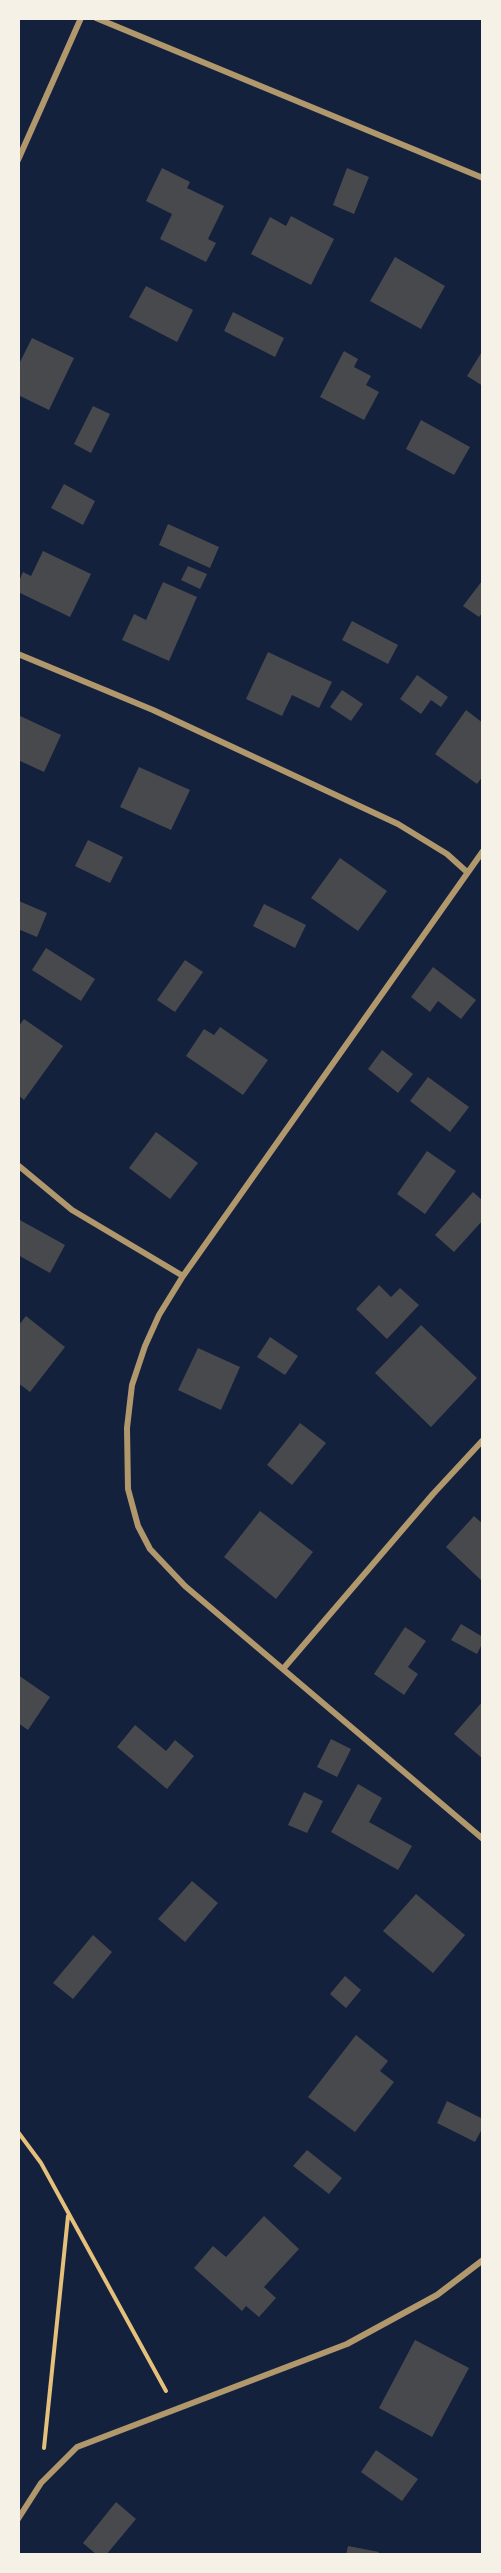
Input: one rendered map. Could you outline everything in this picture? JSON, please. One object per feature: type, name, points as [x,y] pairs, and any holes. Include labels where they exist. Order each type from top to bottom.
[{"type":"street","points":[[18,160],[81,18]]},
{"type":"street","points":[[96,18],[483,178]]},
{"type":"street","points":[[18,654],[153,710],[398,824],[447,854],[467,872]]},
{"type":"street","points":[[483,851],[183,1276],[150,1336],[132,1385],[127,1428],[128,1490],[138,1526],[150,1550],[164,1566],[483,1839]]},
{"type":"street","points":[[19,1166],[72,1210],[183,1276]]},
{"type":"street","points":[[283,1669],[483,1440]]},
{"type":"street","points":[[18,2519],[40,2483],[77,2447],[177,2411],[347,2344],[437,2295],[483,2260]]},
{"type":"path","points":[[18,2132],[41,2163],[68,2216],[177,2411]]},
{"type":"path","points":[[40,2483],[68,2216]]},
{"type":"building","points":[[162,168],[190,182],[187,188],[224,206],[208,239],[216,243],[206,262],[160,239],[172,214],[146,201]]},
{"type":"building","points":[[347,168],[369,177],[354,214],[333,205]]},
{"type":"building","points":[[291,216],[334,239],[311,285],[251,254],[270,217],[286,226]]},
{"type":"building","points":[[395,257],[445,286],[421,329],[370,301]]},
{"type":"building","points":[[146,286],[193,310],[177,342],[129,317]]},
{"type":"building","points":[[233,312],[284,338],[275,357],[224,331]]},
{"type":"building","points":[[32,338],[74,358],[49,410],[18,395],[18,366]]},
{"type":"building","points":[[483,350],[483,386],[467,376]]},
{"type":"building","points":[[344,351],[358,359],[354,367],[371,376],[366,385],[379,392],[364,420],[320,397]]},
{"type":"building","points":[[93,406],[110,414],[91,453],[74,444]]},
{"type":"building","points":[[421,420],[470,447],[454,475],[406,449]]},
{"type":"building","points":[[64,484],[95,501],[83,525],[51,508]]},
{"type":"building","points":[[168,524],[219,547],[210,568],[159,545]]},
{"type":"building","points":[[43,551],[91,574],[70,617],[18,592],[18,583],[23,572],[31,576]]},
{"type":"building","points":[[188,566],[207,574],[200,589],[181,580]]},
{"type":"building","points":[[482,581],[483,612],[479,617],[463,606]]},
{"type":"building","points":[[163,582],[197,597],[169,661],[122,640],[134,614],[146,620]]},
{"type":"building","points":[[352,621],[398,645],[388,664],[342,640]]},
{"type":"building","points":[[268,652],[332,682],[319,708],[292,695],[282,716],[246,699]]},
{"type":"building","points":[[417,675],[448,697],[441,707],[431,700],[421,714],[400,699]]},
{"type":"building","points":[[342,690],[363,704],[351,721],[330,707]]},
{"type":"building","points":[[466,710],[483,723],[483,776],[477,784],[435,754]]},
{"type":"building","points":[[18,715],[61,735],[44,772],[18,760]]},
{"type":"building","points":[[139,767],[190,790],[171,830],[120,807]]},
{"type":"building","points":[[88,840],[123,857],[110,883],[75,866]]},
{"type":"building","points":[[340,858],[387,891],[358,931],[311,898]]},
{"type":"building","points":[[19,901],[47,913],[37,937],[18,929]]},
{"type":"building","points":[[264,904],[306,925],[295,948],[253,926]]},
{"type":"building","points":[[46,948],[95,979],[81,1001],[32,970]]},
{"type":"building","points":[[185,960],[203,972],[175,1012],[157,1000]]},
{"type":"building","points":[[433,967],[476,1000],[461,1019],[438,1001],[430,1012],[411,997]]},
{"type":"building","points":[[24,1019],[63,1046],[24,1100],[18,1095],[18,1027]]},
{"type":"building","points":[[220,1027],[268,1060],[243,1095],[186,1056],[204,1029],[214,1035]]},
{"type":"building","points":[[382,1050],[413,1074],[398,1093],[368,1069]]},
{"type":"building","points":[[428,1077],[469,1107],[450,1132],[410,1101]]},
{"type":"building","points":[[156,1132],[198,1163],[170,1199],[129,1168]]},
{"type":"building","points":[[427,1151],[456,1171],[425,1214],[397,1194]]},
{"type":"building","points":[[473,1192],[483,1201],[483,1220],[454,1252],[435,1235]]},
{"type":"building","points":[[18,1219],[65,1245],[50,1273],[18,1255]]},
{"type":"building","points":[[379,1285],[391,1297],[400,1288],[419,1305],[387,1339],[356,1309]]},
{"type":"building","points":[[26,1316],[65,1347],[30,1392],[18,1383],[18,1326]]},
{"type":"building","points":[[421,1325],[477,1378],[431,1427],[375,1373]]},
{"type":"building","points":[[270,1337],[298,1356],[285,1375],[257,1357]]},
{"type":"building","points":[[198,1348],[240,1367],[221,1410],[178,1390]]},
{"type":"building","points":[[300,1423],[326,1443],[292,1485],[267,1465]]},
{"type":"building","points":[[260,1511],[313,1552],[276,1599],[224,1557]]},
{"type":"building","points":[[474,1516],[483,1524],[483,1582],[446,1547]]},
{"type":"building","points":[[461,1624],[483,1637],[477,1654],[451,1640]]},
{"type":"building","points":[[405,1627],[426,1641],[408,1667],[418,1674],[404,1695],[374,1674]]},
{"type":"building","points":[[18,1675],[50,1697],[28,1730],[18,1723]]},
{"type":"building","points":[[483,1701],[483,1759],[454,1734]]},
{"type":"building","points":[[135,1725],[166,1751],[175,1740],[194,1756],[167,1789],[117,1747]]},
{"type":"building","points":[[331,1739],[351,1749],[337,1777],[317,1767]]},
{"type":"building","points":[[358,1784],[382,1798],[369,1822],[412,1846],[398,1870],[331,1832]]},
{"type":"building","points":[[304,1792],[323,1801],[307,1833],[288,1825]]},
{"type":"building","points":[[192,1881],[218,1903],[185,1942],[158,1919]]},
{"type":"building","points":[[416,1894],[465,1935],[433,1973],[383,1931]]},
{"type":"building","points":[[93,1935],[112,1952],[73,1999],[53,1983]]},
{"type":"building","points":[[345,1976],[361,1990],[346,2008],[330,1994]]},
{"type":"building","points":[[356,2035],[388,2061],[380,2071],[394,2082],[355,2132],[308,2097]]},
{"type":"building","points":[[447,2101],[483,2119],[483,2127],[475,2142],[437,2123]]},
{"type":"building","points":[[307,2150],[342,2178],[329,2194],[293,2166]]},
{"type":"building","points":[[264,2216],[299,2249],[264,2287],[276,2298],[259,2317],[246,2306],[242,2311],[194,2268],[213,2246],[226,2257]]},
{"type":"building","points":[[415,2340],[469,2368],[432,2437],[379,2408]]},
{"type":"building","points":[[376,2450],[418,2479],[402,2501],[361,2472]]},
{"type":"building","points":[[116,2502],[136,2519],[106,2555],[97,2555],[83,2543]]},
{"type":"building","points":[[348,2546],[379,2552],[378,2555],[346,2555]]}]
